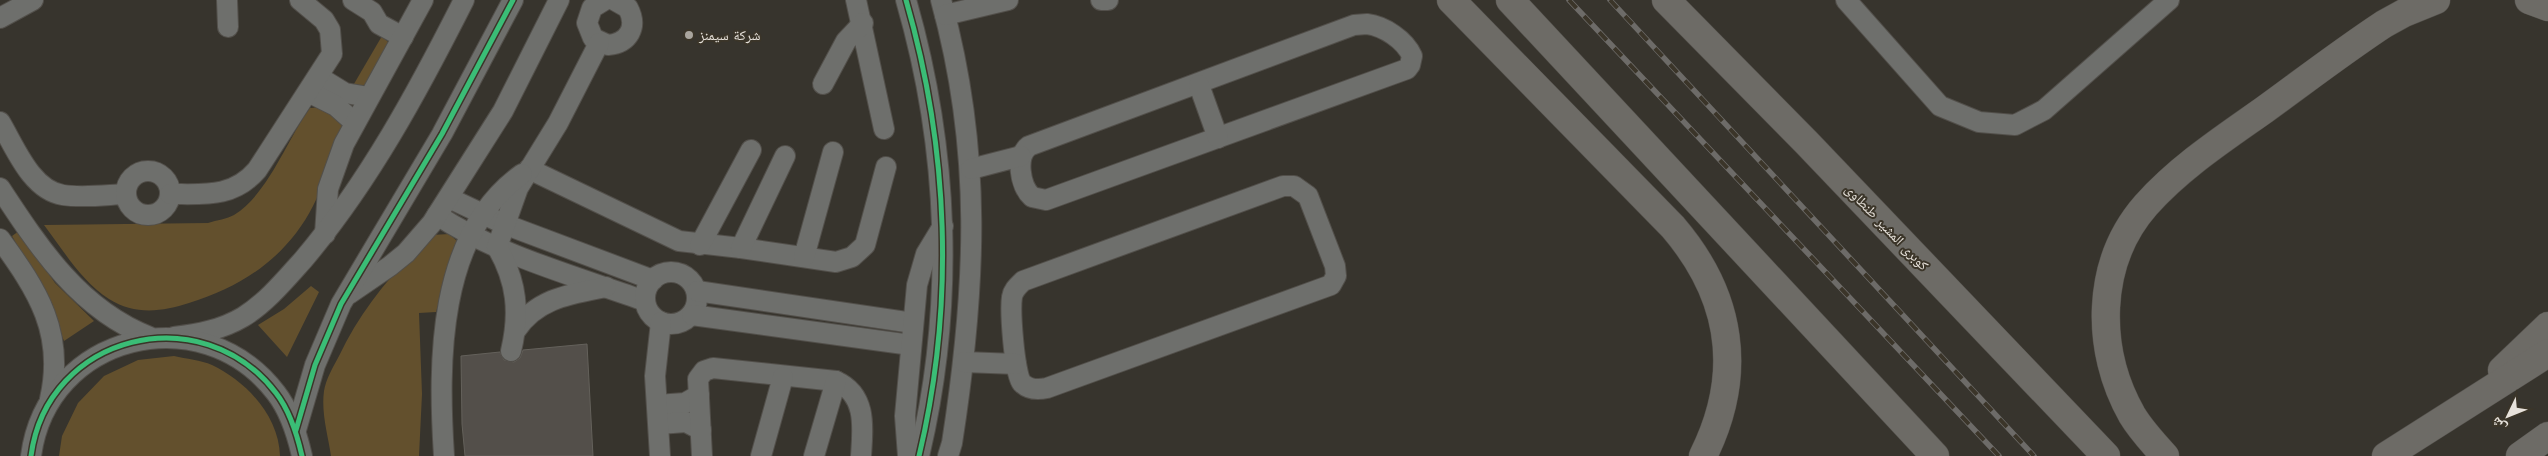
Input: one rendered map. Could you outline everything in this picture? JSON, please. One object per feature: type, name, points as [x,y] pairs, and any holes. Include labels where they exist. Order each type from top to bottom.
[{"type":"highway","points":[[1451,0],[1673,227],[1700,264],[1719,305],[1727,350],[1725,396],[1720,418],[1703,456]]},
{"type":"highway","points":[[1510,0],[1935,456]]},
{"type":"highway","name":"كوبرى المشير طنطاوى","points":[[1666,0],[1806,142],[2106,456]]},
{"type":"highway","points":[[2165,456],[2145,434],[2122,395],[2110,358],[2105,329],[2105,310],[2111,272],[2124,237],[2134,220],[2166,186],[2209,150],[2384,24],[2404,13],[2436,0]]},
{"type":"highway","points":[[2529,0],[2548,7]]},
{"type":"highway","points":[[2480,397],[2510,360],[2548,326]]},
{"type":"highway","points":[[2386,456],[2548,353]]},
{"type":"highway","points":[[2520,456],[2548,436]]},
{"type":"street","points":[[0,18],[33,0]]},
{"type":"street","points":[[227,0],[234,25],[239,0]]},
{"type":"street","points":[[170,194],[213,195],[223,193],[242,185],[257,170],[332,54],[330,30],[324,20],[300,0]]},
{"type":"street","points":[[353,0],[375,6],[379,24],[406,31]]},
{"type":"street","points":[[325,234],[326,204],[332,174],[355,123],[423,0]]},
{"type":"street","points":[[50,400],[76,369],[111,348],[150,338],[174,337],[222,327],[244,317],[263,302],[325,234],[406,110],[464,0]]},
{"type":"street","points":[[296,430],[315,365],[347,295],[442,134],[512,0]]},
{"type":"street","points":[[347,295],[406,253],[437,216],[503,111],[559,0]]},
{"type":"street","points":[[616,0],[632,16],[631,33],[617,44],[608,45],[599,42],[589,31],[587,23],[592,8],[616,0]]},
{"type":"street","points":[[856,0],[863,24],[884,129]]},
{"type":"street","points":[[906,0],[924,70],[933,121],[940,172],[943,226],[942,302],[936,359],[919,456]]},
{"type":"street","points":[[948,456],[964,362],[972,224],[971,169],[964,104],[954,49],[943,8],[1008,0]]},
{"type":"street","points":[[1101,0],[1108,0]]},
{"type":"street","points":[[1846,0],[1940,106],[1979,122],[2015,125],[2044,110],[2170,0]]},
{"type":"street","points":[[823,84],[846,41],[863,24]]},
{"type":"street","points":[[971,169],[1021,156],[1029,146],[1361,24],[1374,25],[1386,30],[1407,48],[1412,56],[1410,66],[1403,71],[1046,200],[1032,198],[1026,190],[1021,156]]},
{"type":"street","points":[[511,351],[516,330],[516,290],[508,266],[497,247],[518,188],[558,123],[599,42]]},
{"type":"street","points":[[314,84],[369,98]]},
{"type":"street","points":[[314,84],[355,123]]},
{"type":"street","points":[[1199,84],[1218,138]]},
{"type":"street","points":[[0,122],[30,172],[48,190],[73,196],[125,194]]},
{"type":"street","points":[[700,245],[751,150]]},
{"type":"street","points":[[804,257],[833,152]]},
{"type":"street","points":[[740,248],[785,156]]},
{"type":"street","points":[[529,169],[666,237],[700,245],[740,248],[836,262],[852,257],[860,252],[869,236],[886,167]]},
{"type":"street","points":[[444,456],[442,406],[446,314],[453,284],[471,236],[483,215],[508,185],[529,169]]},
{"type":"street","points":[[148,171],[156,172],[164,178],[169,185],[170,194],[168,202],[163,209],[148,216],[132,209],[125,194],[132,178],[148,171]]},
{"type":"street","points":[[1283,186],[1294,186],[1308,196],[1336,271],[1335,281],[1328,288],[1041,390],[1022,383],[1016,364],[1012,297],[1014,291],[1023,281],[1283,186]]},
{"type":"street","points":[[0,188],[57,268],[83,297],[115,321],[150,338]]},
{"type":"street","points":[[449,198],[504,224],[653,280]]},
{"type":"street","points":[[437,216],[471,236],[497,247],[645,301]]},
{"type":"street","points":[[943,226],[972,224]]},
{"type":"street","points":[[908,456],[906,416],[912,323],[920,269],[926,254],[943,226]]},
{"type":"street","points":[[0,239],[28,280],[48,318],[55,359],[54,380],[50,400],[34,436],[31,456]]},
{"type":"street","points":[[664,273],[678,273],[690,280],[697,291],[696,308],[692,315],[678,324],[661,322],[653,317],[645,301],[648,286],[653,280],[664,273]]},
{"type":"street","points":[[516,330],[529,314],[546,302],[606,287]]},
{"type":"street","points":[[697,291],[912,323]]},
{"type":"street","points":[[692,315],[911,345]]},
{"type":"street","points":[[660,456],[656,359],[661,322]]},
{"type":"street","points":[[174,337],[214,345],[249,365],[277,394],[296,430],[302,456]]},
{"type":"street","points":[[964,362],[1016,364]]},
{"type":"street","points":[[702,456],[698,378],[708,369],[836,381],[852,391],[861,407],[861,456]]},
{"type":"street","points":[[761,456],[783,377]]},
{"type":"street","points":[[814,456],[836,381]]},
{"type":"street","points":[[658,415],[699,396]]},
{"type":"street","points":[[658,415],[686,422],[701,430]]},
{"type":"shaded area","points":[[382,36],[390,44],[368,90],[351,89]]},
{"type":"shaded area","points":[[322,107],[345,125],[313,206],[290,240],[276,255],[245,279],[227,288],[179,306],[158,310],[128,308],[109,299],[90,284],[81,275],[44,225],[208,223],[234,215],[257,194],[267,180],[310,108]]},
{"type":"shaded area","points":[[19,231],[55,283],[94,321],[64,341],[42,289],[12,236]]},
{"type":"shaded area","points":[[449,234],[457,241],[458,246],[450,265],[436,312],[419,313],[422,394],[419,456],[331,456],[324,416],[324,391],[330,373],[348,338],[380,291],[405,262],[432,235]]},
{"type":"shaded area","points":[[311,286],[319,292],[287,357],[258,325],[284,309]]},
{"type":"shaded area","points":[[174,356],[212,365],[237,380],[248,390],[267,414],[274,427],[280,456],[59,456],[62,436],[78,403],[104,376],[138,360]]},
{"type":"building","points":[[587,344],[593,456],[465,456],[462,424],[461,356],[500,352],[504,360],[514,362],[520,358],[523,350]]},
{"type":"railway","points":[[1569,0],[1999,456]]},
{"type":"railway","points":[[1610,0],[2034,456]]},
{"type":"cycle path","points":[[296,430],[315,365],[341,304],[442,134],[513,0]]},
{"type":"cycle path","points":[[906,0],[920,56],[931,113],[939,170],[942,227],[942,285],[938,342],[931,399],[919,456]]},
{"type":"cycle path","points":[[31,456],[43,414],[66,381],[96,357],[132,342],[170,338],[209,345],[245,363],[281,400],[292,423],[302,456]]},
{"type":"place","name":"شركة سيمنز","points":[[689,35]]}]
